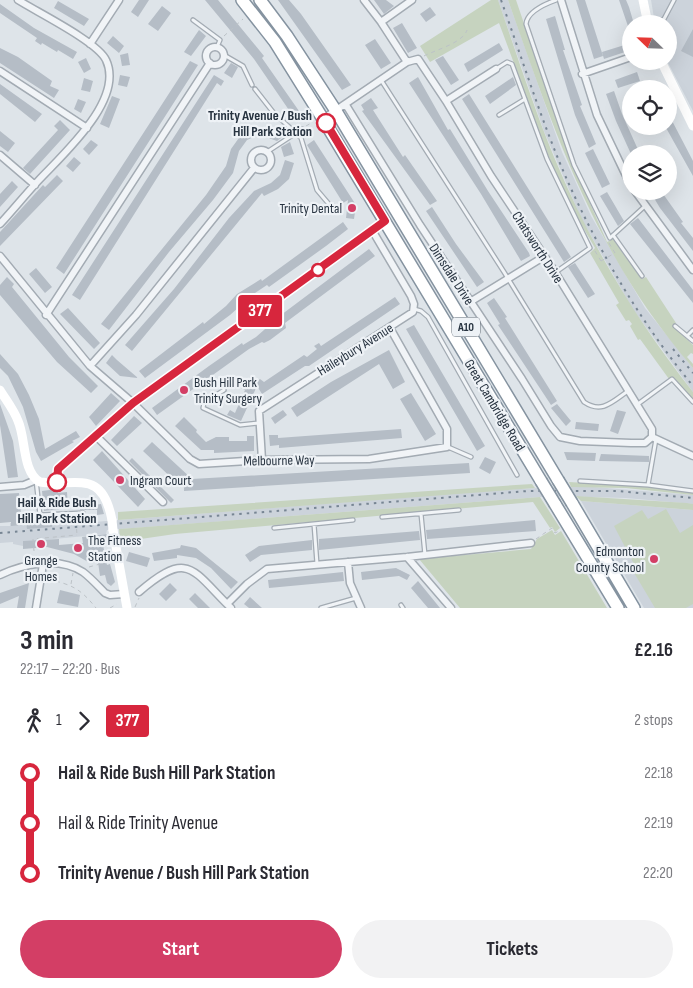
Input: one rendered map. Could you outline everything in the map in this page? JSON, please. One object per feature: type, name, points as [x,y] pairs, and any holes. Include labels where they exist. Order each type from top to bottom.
[{"type":"highway","name":"Great Cambridge Road","points":[[242,0],[275,42],[324,119],[618,608]]},
{"type":"highway","name":"Great Cambridge Road","points":[[260,0],[341,108],[374,175],[634,608]]},
{"type":"highway","name":"A10","points":[[374,175],[389,211],[388,219],[385,221]]},
{"type":"street","points":[[0,224],[87,128],[104,96],[110,74],[106,59],[90,44],[18,0]]},
{"type":"street","points":[[90,44],[119,0]]},
{"type":"street","points":[[364,0],[381,22],[406,62]]},
{"type":"street","points":[[381,22],[412,0]]},
{"type":"street","points":[[561,0],[582,74],[597,115],[622,167]]},
{"type":"street","points":[[643,0],[646,15]]},
{"type":"street","points":[[211,47],[217,47],[224,55],[222,60],[218,64],[210,63],[206,59],[207,51],[211,47]]},
{"type":"street","points":[[324,119],[406,62],[418,59]]},
{"type":"street","name":"Chatsworth Drive","points":[[418,59],[446,101],[491,176],[555,272],[652,429],[654,438]]},
{"type":"street","points":[[582,74],[622,59]]},
{"type":"street","points":[[46,315],[210,63]]},
{"type":"street","points":[[446,101],[496,69]]},
{"type":"street","points":[[665,70],[693,126]]},
{"type":"street","points":[[0,71],[87,128]]},
{"type":"street","name":"Dimsdale Drive","points":[[341,108],[560,437],[580,441],[631,443],[645,443],[654,438]]},
{"type":"street","points":[[261,149],[267,152],[271,160],[269,166],[260,170],[254,168],[251,158],[254,152],[261,149]]},
{"type":"street","points":[[0,154],[35,185]]},
{"type":"street","points":[[90,366],[136,315],[254,168]]},
{"type":"street","points":[[641,200],[693,270]]},
{"type":"street","points":[[57,482],[58,469],[97,437],[133,403],[385,221]]},
{"type":"street","points":[[372,230],[411,296],[414,309]]},
{"type":"street","name":"Melbourne Way","points":[[0,256],[14,271],[46,315],[90,366],[133,403],[195,462],[368,459],[447,447]]},
{"type":"street","points":[[470,302],[545,256]]},
{"type":"street","name":"Haileybury Avenue","points":[[260,423],[259,411],[390,328],[411,314],[414,309]]},
{"type":"street","points":[[390,328],[446,429],[447,447]]},
{"type":"street","points":[[0,390],[18,420],[30,468],[36,480]]},
{"type":"street","points":[[260,423],[262,460]]},
{"type":"street","points":[[97,437],[163,502]]},
{"type":"street","points":[[654,438],[693,456]]},
{"type":"street","points":[[0,487],[24,485],[36,480],[44,482],[78,481],[97,489],[106,498],[112,520],[127,608]]},
{"type":"street","points":[[139,592],[156,577],[168,570],[179,567],[188,568],[203,578],[229,606],[247,584],[267,569],[407,557],[531,543]]},
{"type":"street","points":[[407,557],[451,608]]},
{"type":"street","points":[[348,562],[350,583],[361,608]]},
{"type":"street","points":[[0,575],[14,568],[43,564],[75,567],[92,579],[105,593],[124,594]]},
{"type":"street","points":[[36,608],[43,564]]},
{"type":"lane","points":[[556,0],[530,14],[526,24],[574,165],[610,238],[645,206]]},
{"type":"lane","points":[[666,15],[674,0]]},
{"type":"lane","points":[[193,20],[220,40],[217,47]]},
{"type":"lane","points":[[224,55],[242,66],[252,85]]},
{"type":"lane","points":[[496,69],[511,62],[547,159],[590,248],[555,272]]},
{"type":"lane","points":[[380,80],[508,278],[584,402],[594,408],[602,408],[628,391]]},
{"type":"lane","points":[[255,89],[273,112],[301,138],[316,190],[328,203]]},
{"type":"lane","points":[[499,115],[525,99]]},
{"type":"lane","points":[[267,152],[302,129]]},
{"type":"lane","points":[[613,235],[642,276]]},
{"type":"lane","points":[[414,309],[421,311],[428,317],[517,475]]},
{"type":"lane","points":[[676,326],[693,341]]},
{"type":"lane","points":[[687,336],[693,330]]},
{"type":"lane","points":[[637,405],[672,379],[693,402]]},
{"type":"lane","points":[[224,390],[204,403],[203,408],[240,425],[260,423]]},
{"type":"lane","points":[[648,485],[654,438]]},
{"type":"lane","points":[[447,447],[471,457]]},
{"type":"lane","points":[[36,480],[40,515],[83,514]]},
{"type":"lane","points":[[580,481],[648,485],[693,491]]},
{"type":"lane","points":[[382,517],[459,510]]},
{"type":"lane","points":[[421,514],[425,555]]},
{"type":"lane","points":[[274,528],[353,520]]},
{"type":"lane","points":[[314,524],[318,564]]},
{"type":"lane","points":[[321,608],[356,598]]},
{"type":"path","points":[[220,40],[246,16]]},
{"type":"path","points":[[418,59],[458,39],[466,34],[467,30]]},
{"type":"path","points":[[302,129],[315,121],[324,119]]},
{"type":"path","points":[[594,249],[601,261],[615,253],[608,242]]},
{"type":"path","points":[[34,551],[33,539],[77,536],[76,521],[55,523],[54,521]]},
{"type":"path","points":[[531,543],[552,528],[555,533],[562,529]]},
{"type":"path","points":[[93,564],[109,561]]},
{"type":"path","points":[[70,585],[75,567]]},
{"type":"path","points":[[42,577],[70,585],[83,592],[96,608]]},
{"type":"path","points":[[133,608],[140,601],[139,592]]},
{"type":"path","points":[[110,608],[116,604]]},
{"type":"shaded area","points":[[498,0],[508,0],[562,152],[591,216],[645,308],[693,368],[693,392],[632,308],[581,218],[544,131]]},
{"type":"shaded area","points":[[651,0],[693,0],[693,111],[672,70],[678,70],[678,15],[654,15]]},
{"type":"shaded area","points":[[581,486],[693,495],[693,504],[626,498],[553,496],[107,530],[106,534],[33,541],[33,548],[13,544],[13,542],[0,543],[0,526],[10,526],[10,523],[95,518],[95,522],[499,490]]},
{"type":"shaded area","name":"Edmonton County School","points":[[581,501],[693,510],[693,608],[644,608]]},
{"type":"green space","points":[[491,0],[498,0],[546,138],[582,219],[598,250],[633,308],[693,392],[693,400],[673,377],[669,379],[640,339],[638,340],[630,326],[632,324],[629,320],[626,321],[616,305],[619,303],[590,253],[595,248],[571,207],[550,160],[499,23],[430,62],[420,46]]},
{"type":"green space","points":[[508,0],[516,0],[568,153],[607,242],[613,239],[642,279],[646,277],[676,323],[673,326],[693,345],[693,354],[691,353],[687,357],[693,364],[693,368],[659,325],[630,282],[604,238],[562,147]]},
{"type":"green space","points":[[569,482],[650,487],[693,492],[693,495],[626,488],[571,487]]},
{"type":"green space","points":[[532,484],[535,488],[118,520],[118,512]]},
{"type":"green space","points":[[576,496],[687,503],[693,504],[693,510],[581,501]]},
{"type":"green space","points":[[540,497],[560,528],[555,532],[552,527],[550,528],[533,502],[175,534],[120,542],[119,529]]},
{"type":"green space","name":"Edmonton County School","points":[[666,509],[680,533],[693,525],[693,604],[686,608],[655,608],[630,566],[634,564],[614,526],[642,510],[648,519]]},
{"type":"green space","points":[[552,530],[555,535],[561,531],[607,608],[460,608],[419,559],[531,549],[537,539]]},
{"type":"building","points":[[139,0],[149,0],[138,17],[131,12]]},
{"type":"building","points":[[205,0],[218,0],[264,56],[262,58],[299,111],[293,116],[254,59]]},
{"type":"building","points":[[278,0],[289,0],[351,85],[342,90]]},
{"type":"building","points":[[374,0],[386,0],[394,6],[384,14]]},
{"type":"building","points":[[576,0],[585,0],[603,56],[594,59]]},
{"type":"building","points":[[619,0],[626,0],[631,15],[624,15]]},
{"type":"building","points":[[58,1],[89,19],[84,26],[54,8]]},
{"type":"building","points":[[0,4],[34,28],[77,52],[73,59],[58,50],[57,52],[35,41],[37,38],[0,13]]},
{"type":"building","points":[[162,6],[171,13],[158,31],[148,24]]},
{"type":"building","points":[[430,7],[436,15],[426,22],[420,14]]},
{"type":"building","points":[[555,16],[565,50],[563,50],[582,105],[580,106],[596,144],[589,148],[575,115],[546,19]]},
{"type":"building","points":[[402,23],[417,48],[408,53],[393,28]]},
{"type":"building","points":[[693,29],[693,57],[681,51]]},
{"type":"building","points":[[199,30],[206,36],[191,56],[184,52]]},
{"type":"building","points":[[113,36],[124,46],[119,53],[107,43]]},
{"type":"building","points":[[375,39],[391,63],[381,69],[365,45]]},
{"type":"building","points":[[499,43],[503,50],[468,72],[464,64]]},
{"type":"building","points":[[622,46],[622,53],[604,59],[602,52]]},
{"type":"building","points":[[0,48],[18,57],[52,81],[50,86],[59,90],[54,98],[0,63]]},
{"type":"building","points":[[128,53],[130,65],[122,66],[120,55]]},
{"type":"building","points":[[443,56],[459,80],[451,85],[435,60]]},
{"type":"building","points":[[86,58],[91,69],[84,73],[78,62]]},
{"type":"building","points":[[190,61],[198,65],[64,274],[56,268]]},
{"type":"building","points":[[231,63],[238,67],[232,78],[224,73]]},
{"type":"building","points":[[637,72],[640,80],[622,80],[622,87],[618,88],[615,80]]},
{"type":"building","points":[[120,75],[130,77],[127,87],[118,85]]},
{"type":"building","points":[[214,75],[224,81],[221,86],[217,83],[80,300],[72,295]]},
{"type":"building","points":[[418,77],[448,130],[450,129],[530,256],[521,261],[481,194],[409,83]]},
{"type":"building","points":[[513,77],[516,85],[490,104],[485,96]]},
{"type":"building","points":[[84,78],[93,81],[90,92],[81,90]]},
{"type":"building","points":[[0,84],[42,114],[35,122],[0,94]]},
{"type":"building","points":[[614,91],[622,114],[622,134],[616,121],[606,94]]},
{"type":"building","points":[[469,94],[571,257],[564,262],[462,99]]},
{"type":"building","points":[[112,96],[120,99],[109,128],[100,124]]},
{"type":"building","points":[[371,98],[378,108],[373,110],[403,157],[405,155],[437,201],[430,205],[362,111],[364,110],[361,105]]},
{"type":"building","points":[[78,99],[86,102],[81,113],[74,109]]},
{"type":"building","points":[[60,120],[70,130],[30,174],[23,168],[58,130],[54,126]]},
{"type":"building","points":[[263,127],[283,134],[277,141],[260,135]]},
{"type":"building","points":[[254,130],[256,136],[247,140],[239,151],[233,173],[213,200],[169,252],[109,330],[101,324],[206,195],[226,166],[231,149],[241,135]]},
{"type":"building","points":[[677,130],[693,161],[693,176],[677,145],[670,135],[677,135]]},
{"type":"building","points":[[0,131],[15,143],[8,152],[0,146]]},
{"type":"building","points":[[622,135],[631,135],[636,145],[627,145]]},
{"type":"building","points":[[91,140],[98,145],[89,155],[83,149]]},
{"type":"building","points":[[314,140],[356,205],[354,219],[346,218],[348,200],[343,203],[307,145]]},
{"type":"building","points":[[290,142],[294,154],[284,157],[281,147]]},
{"type":"building","points":[[593,149],[610,184],[602,188],[585,153]]},
{"type":"building","points":[[74,157],[81,163],[73,172],[66,166]]},
{"type":"building","points":[[285,160],[294,163],[289,179],[278,189],[264,196],[262,193],[132,351],[125,345],[174,289],[229,218],[254,191],[271,183],[280,175]]},
{"type":"building","points":[[57,175],[63,181],[0,246],[0,232],[43,185],[45,187]]},
{"type":"building","points":[[12,181],[18,187],[0,207],[0,194]]},
{"type":"building","points":[[607,192],[624,221],[618,226],[600,196]]},
{"type":"building","points":[[655,200],[667,200],[683,222],[681,223],[693,238],[693,251]]},
{"type":"building","points":[[432,207],[484,282],[477,287],[426,211]]},
{"type":"building","points":[[638,218],[693,290],[693,303],[630,224]]},
{"type":"building","points":[[343,222],[348,229],[326,246],[269,287],[267,285],[255,293],[230,315],[145,378],[139,371],[203,322],[204,324],[237,294],[261,279],[262,281]]},
{"type":"building","points":[[369,249],[375,256],[285,323],[286,328],[270,340],[249,349],[157,415],[152,408],[242,343],[243,345],[256,337],[281,315]]},
{"type":"building","points":[[575,263],[595,294],[588,298],[568,267]]},
{"type":"building","points":[[36,268],[52,287],[45,293],[29,274]]},
{"type":"building","points":[[7,277],[14,284],[12,287],[69,357],[98,386],[91,393],[57,362],[0,295],[0,285]]},
{"type":"building","points":[[395,297],[400,304],[309,366],[305,366],[262,394],[257,386],[241,421],[227,415],[230,410],[235,413],[245,390],[241,388],[243,382],[251,386],[260,379],[264,382],[304,355],[307,357],[317,349],[314,346],[319,343],[321,346]]},
{"type":"building","points":[[494,298],[557,401],[551,405],[498,325],[500,324],[487,303]]},
{"type":"building","points":[[68,308],[100,343],[94,349],[60,314]]},
{"type":"building","points":[[414,325],[485,446],[477,451],[406,329]]},
{"type":"building","points":[[389,350],[405,382],[393,389],[379,364],[297,417],[291,408],[331,382]]},
{"type":"building","points":[[0,354],[18,374],[29,395],[39,419],[45,449],[76,431],[80,437],[41,461],[36,452],[23,407],[8,376],[0,368]]},
{"type":"building","points":[[112,355],[138,378],[120,376],[106,363]]},
{"type":"building","points":[[111,393],[120,401],[96,426],[89,417]]},
{"type":"building","points":[[411,393],[436,434],[425,441],[400,399]]},
{"type":"building","points":[[0,404],[13,441],[18,477],[8,478],[0,425]]},
{"type":"building","points":[[557,404],[571,421],[566,426],[551,408]]},
{"type":"building","points":[[283,410],[287,415],[275,424],[271,418]]},
{"type":"building","points":[[617,410],[626,412],[618,434],[610,431]]},
{"type":"building","points":[[134,416],[142,423],[117,446],[111,440]]},
{"type":"building","points":[[184,417],[206,442],[216,437],[229,437],[229,441],[247,441],[247,436],[254,436],[254,451],[214,453],[214,450],[201,450],[175,426]]},
{"type":"building","points":[[576,422],[599,424],[598,431],[575,429]]},
{"type":"building","points":[[401,429],[402,438],[279,448],[279,445],[270,446],[269,435],[278,435],[278,438]]},
{"type":"building","points":[[152,442],[192,479],[469,463],[470,473],[184,491],[184,478],[178,484],[143,451]]},
{"type":"building","name":"Ingram Court","points":[[102,451],[145,499],[138,507],[93,460]]},
{"type":"building","points":[[564,452],[596,453],[595,461],[567,460]]},
{"type":"building","points":[[601,454],[649,456],[649,462],[599,461]]},
{"type":"building","points":[[485,457],[496,462],[490,474],[479,468]]},
{"type":"building","points":[[132,458],[174,500],[171,503],[129,461]]},
{"type":"building","points":[[57,489],[58,493],[67,492],[68,508],[44,511],[42,491]]},
{"type":"building","points":[[19,493],[22,525],[11,526],[11,522],[0,523],[0,494]]},
{"type":"building","points":[[101,504],[104,514],[97,515],[97,510],[80,510],[80,507]]},
{"type":"building","points":[[53,518],[52,527],[27,529],[26,521]]},
{"type":"building","points":[[535,520],[536,531],[427,539],[426,530]]},
{"type":"building","points":[[419,531],[420,540],[319,550],[319,539]]},
{"type":"building","points":[[107,534],[108,539],[102,540],[107,565],[110,564],[115,582],[111,586],[107,583],[105,575],[100,576],[98,562],[90,563],[74,554],[47,547],[23,549],[23,541],[59,539],[59,545],[83,543],[82,537]]},
{"type":"building","points":[[312,540],[312,550],[261,555],[250,562],[245,555],[259,546]]},
{"type":"building","points":[[181,545],[196,548],[238,582],[231,589],[211,568],[196,558],[177,555],[177,558],[154,561],[152,553],[180,548]]},
{"type":"building","points":[[129,552],[150,558],[147,567],[126,561]]},
{"type":"building","points":[[396,568],[410,575],[407,580],[399,576],[362,580],[361,572]]},
{"type":"building","points":[[343,572],[344,581],[269,588],[268,580]]},
{"type":"building","points":[[418,581],[440,608],[428,608],[411,588]]},
{"type":"building","points":[[29,583],[25,608],[17,608],[19,596],[0,604],[0,593]]},
{"type":"building","points":[[170,583],[177,590],[166,601],[159,594]]},
{"type":"building","points":[[60,590],[80,595],[78,607],[57,603]]},
{"type":"building","points":[[195,593],[210,608],[198,608],[189,599]]},
{"type":"building","points":[[250,597],[262,608],[249,608],[244,604]]},
{"type":"railway","points":[[501,0],[550,137],[568,182],[594,236],[640,313],[693,386]]},
{"type":"railway","points":[[673,349],[693,373]]},
{"type":"railway","points":[[0,533],[528,491],[617,491],[693,498]]},
{"type":"bus line","name":"377","points":[[57,482],[58,469],[97,437],[133,403],[385,221],[326,123]]},
{"type":"place","name":"Trinity Avenue / Bush Hill Park Station","points":[[326,123]]},
{"type":"place","name":"Trinity Dental","points":[[352,208]]},
{"type":"place","name":"Bush Hill Park Trinity Surgery","points":[[184,390]]},
{"type":"place","name":"Ingram Court","points":[[120,480]]},
{"type":"place","name":"Hail & Ride Bush Hill Park Station","points":[[57,482]]},
{"type":"place","name":"Grange Homes","points":[[41,544]]},
{"type":"place","name":"The Fitness Station","points":[[78,548]]},
{"type":"place","name":"Edmonton County School","points":[[654,559]]}]
